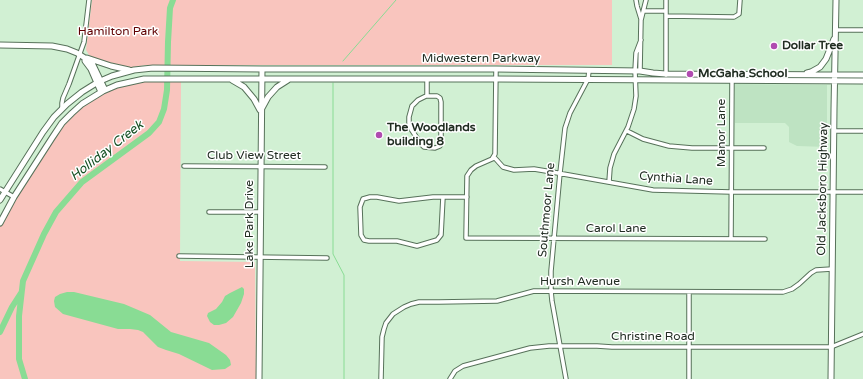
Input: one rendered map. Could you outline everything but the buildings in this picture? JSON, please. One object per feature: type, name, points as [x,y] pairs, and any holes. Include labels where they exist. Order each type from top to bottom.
[{"type":"main road","name":"Old Jacksboro Highway","points":[[831,379],[836,0]]},
{"type":"main road","points":[[802,75],[820,67],[826,59],[836,32]]},
{"type":"main road","points":[[0,45],[52,46],[67,49],[111,66],[134,70]]},
{"type":"main road","points":[[83,56],[93,65],[103,91]]},
{"type":"main road","name":"Midwestern Parkway","points":[[0,200],[2,190],[62,108],[72,99],[99,82],[112,76],[134,70],[182,68],[588,70],[638,71],[666,77]]},
{"type":"main road","name":"Lake Park Drive","points":[[259,379],[262,69]]},
{"type":"main road","name":"Midwestern Parkway","points":[[732,78],[802,75],[863,75]]},
{"type":"main road","name":"Midwestern Parkway","points":[[0,223],[14,197],[62,123],[82,104],[103,91],[132,81],[153,78],[288,80],[425,77],[636,80],[666,77],[863,81]]},
{"type":"main road","points":[[231,79],[244,87],[254,99],[261,111]]},
{"type":"main road","points":[[261,111],[268,97],[277,87],[288,80]]},
{"type":"street","points":[[62,108],[63,98],[83,56],[90,0]]},
{"type":"street","points":[[609,182],[610,168],[614,154],[632,118],[636,96],[636,80],[641,40],[641,20],[636,0]]},
{"type":"street","points":[[641,20],[646,0]]},
{"type":"street","points":[[666,0],[666,77]]},
{"type":"street","points":[[644,11],[666,14],[734,17],[739,14],[740,0]]},
{"type":"street","points":[[836,32],[863,30]]},
{"type":"street","points":[[427,96],[425,72],[428,70],[447,69]]},
{"type":"street","points":[[442,197],[441,235],[437,240],[414,246],[397,241],[369,242],[364,240],[361,235],[360,207],[365,198],[377,197],[399,201],[433,197],[442,197],[467,197],[466,181],[468,173],[473,168],[490,161],[494,157],[496,150],[496,69]]},
{"type":"street","name":"Southmoor Lane","points":[[566,379],[550,292],[565,128],[570,113],[588,80],[588,70]]},
{"type":"street","name":"Manor Lane","points":[[731,239],[732,78]]},
{"type":"street","points":[[427,96],[437,96],[440,98],[441,102],[441,143],[440,146],[435,148],[427,148],[421,144],[411,129],[409,123],[412,106],[418,100],[427,96]]},
{"type":"street","points":[[626,131],[643,139],[669,146],[692,148],[764,148]]},
{"type":"street","points":[[834,131],[863,131]]},
{"type":"street","name":"Cynthia Lane","points":[[494,157],[503,166],[514,170],[541,170],[653,190],[731,192],[863,192]]},
{"type":"street","name":"Club View Street","points":[[184,166],[325,167]]},
{"type":"street","points":[[2,190],[14,197]]},
{"type":"street","name":"Carol Lane","points":[[467,197],[466,238],[765,239]]},
{"type":"street","points":[[209,212],[260,212]]},
{"type":"street","points":[[179,256],[327,258]]},
{"type":"street","name":"Hursh Avenue","points":[[381,379],[382,337],[386,323],[394,314],[404,307],[419,302],[497,301],[529,292],[783,292],[792,289],[816,270],[832,268]]},
{"type":"street","points":[[689,292],[689,379]]},
{"type":"street","name":"Christine Road","points":[[450,379],[453,373],[459,368],[471,363],[530,348],[549,346],[831,347],[863,334]]},
{"type":"shaded area","points":[[735,84],[827,85],[827,147],[797,146],[789,142],[789,127],[785,123],[735,123]]},
{"type":"shaded area","points":[[242,287],[244,289],[244,294],[233,317],[226,323],[219,325],[214,325],[210,322],[207,316],[208,313],[216,309],[225,296]]},
{"type":"shaded area","points":[[67,292],[74,292],[124,304],[150,315],[171,332],[209,343],[226,355],[230,360],[231,365],[225,369],[212,370],[179,354],[158,347],[143,332],[138,330],[118,329],[63,314],[55,307],[54,301],[55,297]]},
{"type":"green space","name":"Hamilton Park","points":[[92,0],[612,0],[612,65],[146,65],[127,68],[101,61],[89,55],[86,50]]},
{"type":"green space","points":[[148,81],[181,81],[180,261],[255,262],[256,379],[0,379],[0,226],[58,132],[74,114],[91,100],[105,92],[133,83]]},
{"type":"waterway","name":"Holliday Creek","points":[[25,379],[19,359],[19,316],[23,281],[44,234],[56,212],[82,182],[149,133],[159,122],[164,109],[167,90],[170,8],[173,0]]},
{"type":"waterway","points":[[343,61],[396,0]]},
{"type":"waterway","points":[[333,83],[333,254],[344,275],[344,379]]},
{"type":"waterway","points":[[0,332],[12,307],[21,293]]},
{"type":"place","name":"Dollar Tree","points":[[774,46]]},
{"type":"place","name":"McGaha School","points":[[690,74]]},
{"type":"place","name":"The Woodlands building 8","points":[[379,135]]}]
